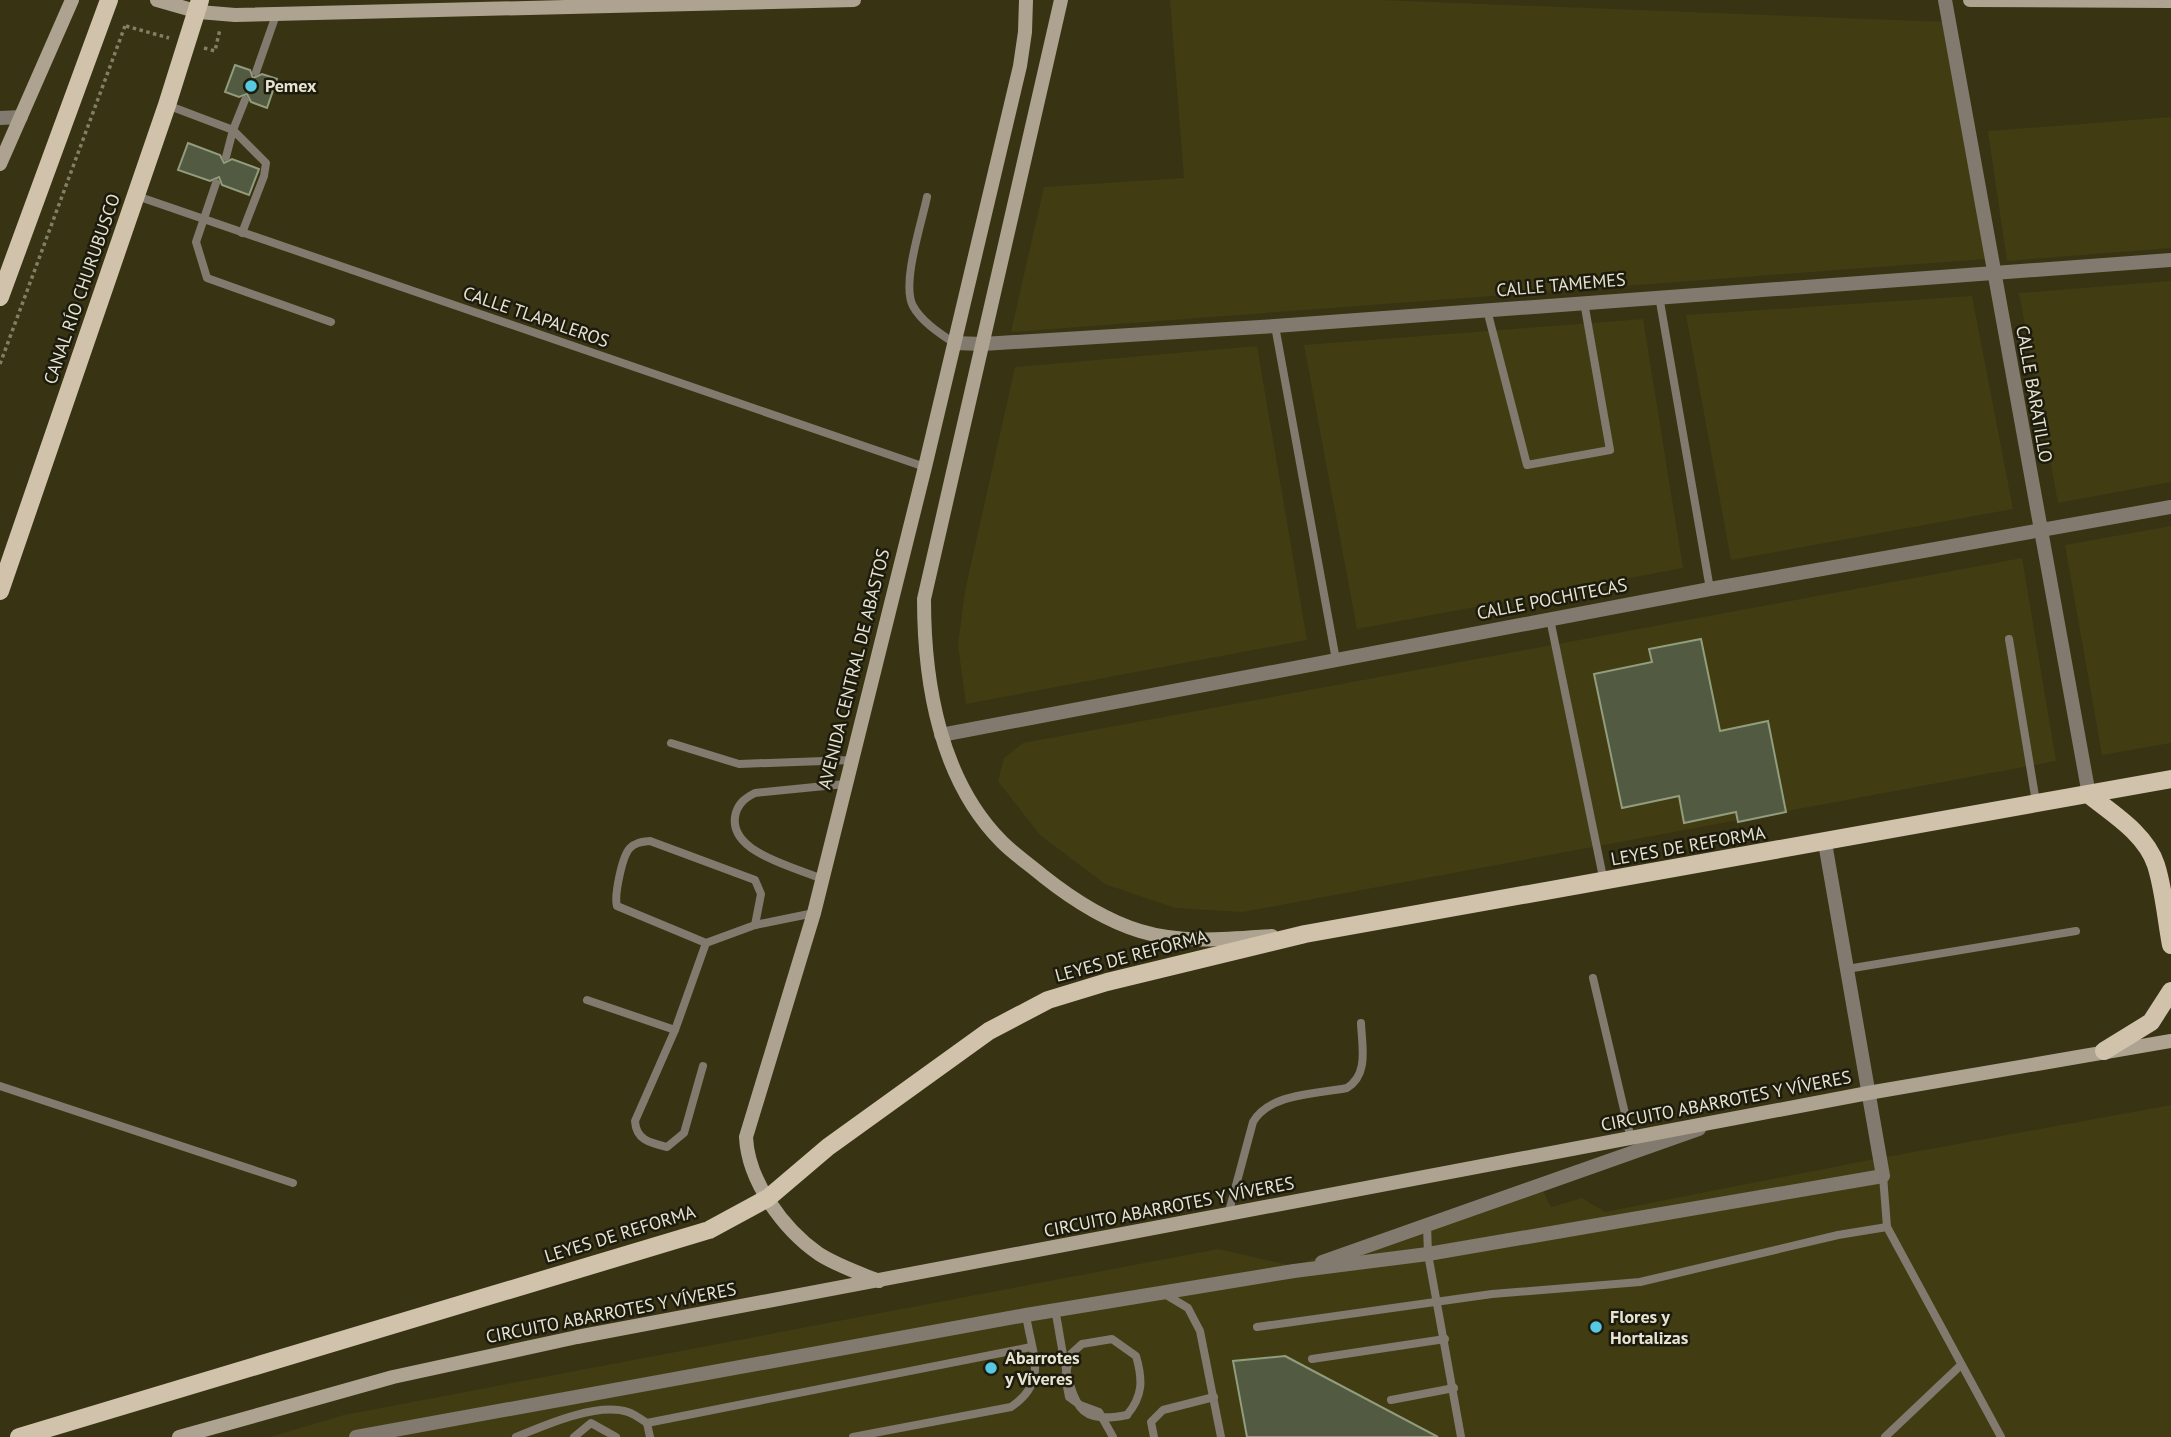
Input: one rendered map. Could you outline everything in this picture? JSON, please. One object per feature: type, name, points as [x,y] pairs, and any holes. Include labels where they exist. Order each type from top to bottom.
[{"type":"main road","points":[[0,164],[72,0]]},
{"type":"main road","points":[[0,298],[109,0]]},
{"type":"main road","points":[[157,0],[276,15],[855,0]]},
{"type":"main road","name":"AVENIDA CENTRAL DE ABASTOS","points":[[880,1282],[818,1253],[796,1234],[752,1174],[746,1137],[814,913],[925,467],[1020,66],[1026,32],[1026,0]]},
{"type":"main road","points":[[1061,0],[924,599],[924,649],[941,735],[961,786],[1001,841],[1076,902],[1141,931],[1167,935],[1205,940],[1305,934]]},
{"type":"main road","points":[[1970,0],[2171,1]]},
{"type":"main road","name":"CANAL RÍO CHURUBUSCO","points":[[0,592],[137,196],[199,6]]},
{"type":"main road","name":"LEYES DE REFORMA","points":[[19,1437],[709,1230],[768,1198],[828,1147],[989,1031],[1048,1000],[1108,982],[1305,934],[1825,844],[2171,779]]},
{"type":"main road","points":[[2088,795],[2130,828],[2147,847],[2156,864],[2171,946]]},
{"type":"main road","points":[[2104,1051],[2151,1022],[2171,991]]},
{"type":"main road","name":"CIRCUITO ABARROTES Y VÍVERES","points":[[179,1437],[393,1377],[577,1337],[880,1282],[1868,1093],[2171,1041]]},
{"type":"street","name":"CALLE BARATILLO","points":[[1945,0],[2088,795]]},
{"type":"street","points":[[0,118],[21,117]]},
{"type":"street","name":"CALLE TAMEMES","points":[[954,343],[982,344],[1275,326],[1584,301],[2171,260]]},
{"type":"street","name":"CALLE POCHITECAS","points":[[941,735],[1710,589],[2171,507]]},
{"type":"street","points":[[356,1437],[1055,1310],[1294,1271],[1427,1255],[1883,1175],[1825,844]]},
{"type":"street","points":[[1294,1271],[1720,1122]]},
{"type":"lane","points":[[256,72],[276,15]]},
{"type":"lane","points":[[226,157],[233,130],[246,100]]},
{"type":"lane","points":[[167,105],[233,130],[266,163],[242,233]]},
{"type":"lane","points":[[216,183],[196,242],[206,278],[331,322]]},
{"type":"lane","name":"CALLE TLAPALEROS","points":[[137,196],[925,467]]},
{"type":"lane","points":[[927,197],[908,291],[913,307],[933,328],[954,343]]},
{"type":"lane","points":[[1659,296],[1710,589]]},
{"type":"lane","points":[[1487,310],[1527,465],[1610,450],[1584,301]]},
{"type":"lane","points":[[1275,326],[1336,660]]},
{"type":"lane","points":[[1550,619],[1604,882]]},
{"type":"lane","points":[[2009,639],[2037,804]]},
{"type":"lane","points":[[671,743],[739,764],[852,760]]},
{"type":"lane","points":[[822,879],[748,848],[737,835],[736,811],[745,798],[755,793],[845,784]]},
{"type":"lane","points":[[755,925],[761,894],[755,880],[650,841],[637,842],[627,850],[615,898],[617,906],[706,943],[755,925],[814,913]]},
{"type":"lane","points":[[1847,969],[2076,930]]},
{"type":"lane","points":[[703,1066],[684,1133],[667,1147],[646,1142],[636,1130],[635,1121],[675,1030],[706,943]]},
{"type":"lane","points":[[1593,978],[1630,1139]]},
{"type":"lane","points":[[587,1000],[675,1030]]},
{"type":"lane","points":[[1228,1215],[1253,1122],[1260,1110],[1274,1102],[1347,1088],[1356,1082],[1362,1070],[1361,1023]]},
{"type":"lane","points":[[0,1086],[293,1184]]},
{"type":"lane","points":[[1883,1175],[1886,1227],[2001,1437]]},
{"type":"lane","points":[[1427,1225],[1427,1255],[1462,1437]]},
{"type":"lane","points":[[1257,1327],[1436,1301],[1640,1282],[1838,1235],[1886,1227]]},
{"type":"lane","points":[[1161,1292],[1188,1308],[1200,1331],[1222,1437]]},
{"type":"lane","points":[[1055,1310],[1069,1376],[1080,1408],[1091,1416],[1112,1418],[1127,1415],[1136,1404],[1142,1386],[1136,1356],[1112,1339],[1082,1345],[1071,1353],[1065,1376],[1069,1397],[1080,1405],[1098,1412],[1113,1437]]},
{"type":"lane","points":[[853,1437],[1011,1407],[1027,1396],[1036,1380],[1026,1315]]},
{"type":"lane","points":[[1312,1359],[1445,1339]]},
{"type":"lane","points":[[516,1437],[554,1420],[610,1410],[628,1412],[647,1423],[1031,1347]]},
{"type":"lane","points":[[1885,1437],[1961,1365]]},
{"type":"lane","points":[[1391,1400],[1454,1388]]},
{"type":"lane","points":[[1154,1437],[1152,1422],[1163,1410],[1214,1397]]},
{"type":"lane","points":[[574,1437],[590,1423],[616,1437]]},
{"type":"lane","points":[[647,1423],[650,1437]]},
{"type":"path","points":[[0,364],[125,26]]},
{"type":"shaded area","points":[[1170,0],[1381,0],[1946,22],[1985,259],[1011,332],[1044,187],[1184,178]]},
{"type":"shaded area","points":[[2171,117],[2171,248],[2007,261],[1988,131]]},
{"type":"shaded area","points":[[2171,281],[2171,482],[2058,503],[2019,293]]},
{"type":"shaded area","points":[[1972,296],[2013,509],[1731,560],[1686,315]]},
{"type":"shaded area","points":[[1643,319],[1683,568],[1357,629],[1304,345]]},
{"type":"shaded area","points":[[1257,346],[1307,640],[966,704],[958,645],[965,591],[1015,367]]},
{"type":"shaded area","points":[[2171,526],[2171,743],[2102,755],[2065,545]]},
{"type":"shaded area","points":[[2022,558],[2056,761],[1243,912],[1175,908],[1105,884],[1040,835],[998,781],[1004,758],[1023,743]]},
{"type":"shaded area","points":[[2171,1105],[2171,1437],[270,1437],[344,1415],[1218,1249],[1293,1266],[1538,1180],[1551,1207],[1582,1198],[1605,1212]]},
{"type":"building","name":"Pemex","points":[[235,65],[250,70],[253,78],[262,74],[277,79],[267,108],[251,102],[247,94],[239,97],[225,92]]},
{"type":"building","points":[[188,143],[220,155],[224,163],[232,159],[259,169],[249,195],[222,185],[219,177],[210,181],[178,170]]},
{"type":"building","points":[[1701,639],[1720,731],[1768,721],[1786,812],[1738,822],[1736,812],[1684,823],[1679,796],[1622,808],[1594,674],[1652,662],[1649,649]]},
{"type":"building","points":[[1285,1356],[1438,1437],[1247,1437],[1233,1361]]},
{"type":"place","name":"Pemex","points":[[251,86]]},
{"type":"place","name":"Flores y Hortalizas","points":[[1596,1327]]},
{"type":"place","name":"Abarrotes y Víveres","points":[[991,1368]]}]
